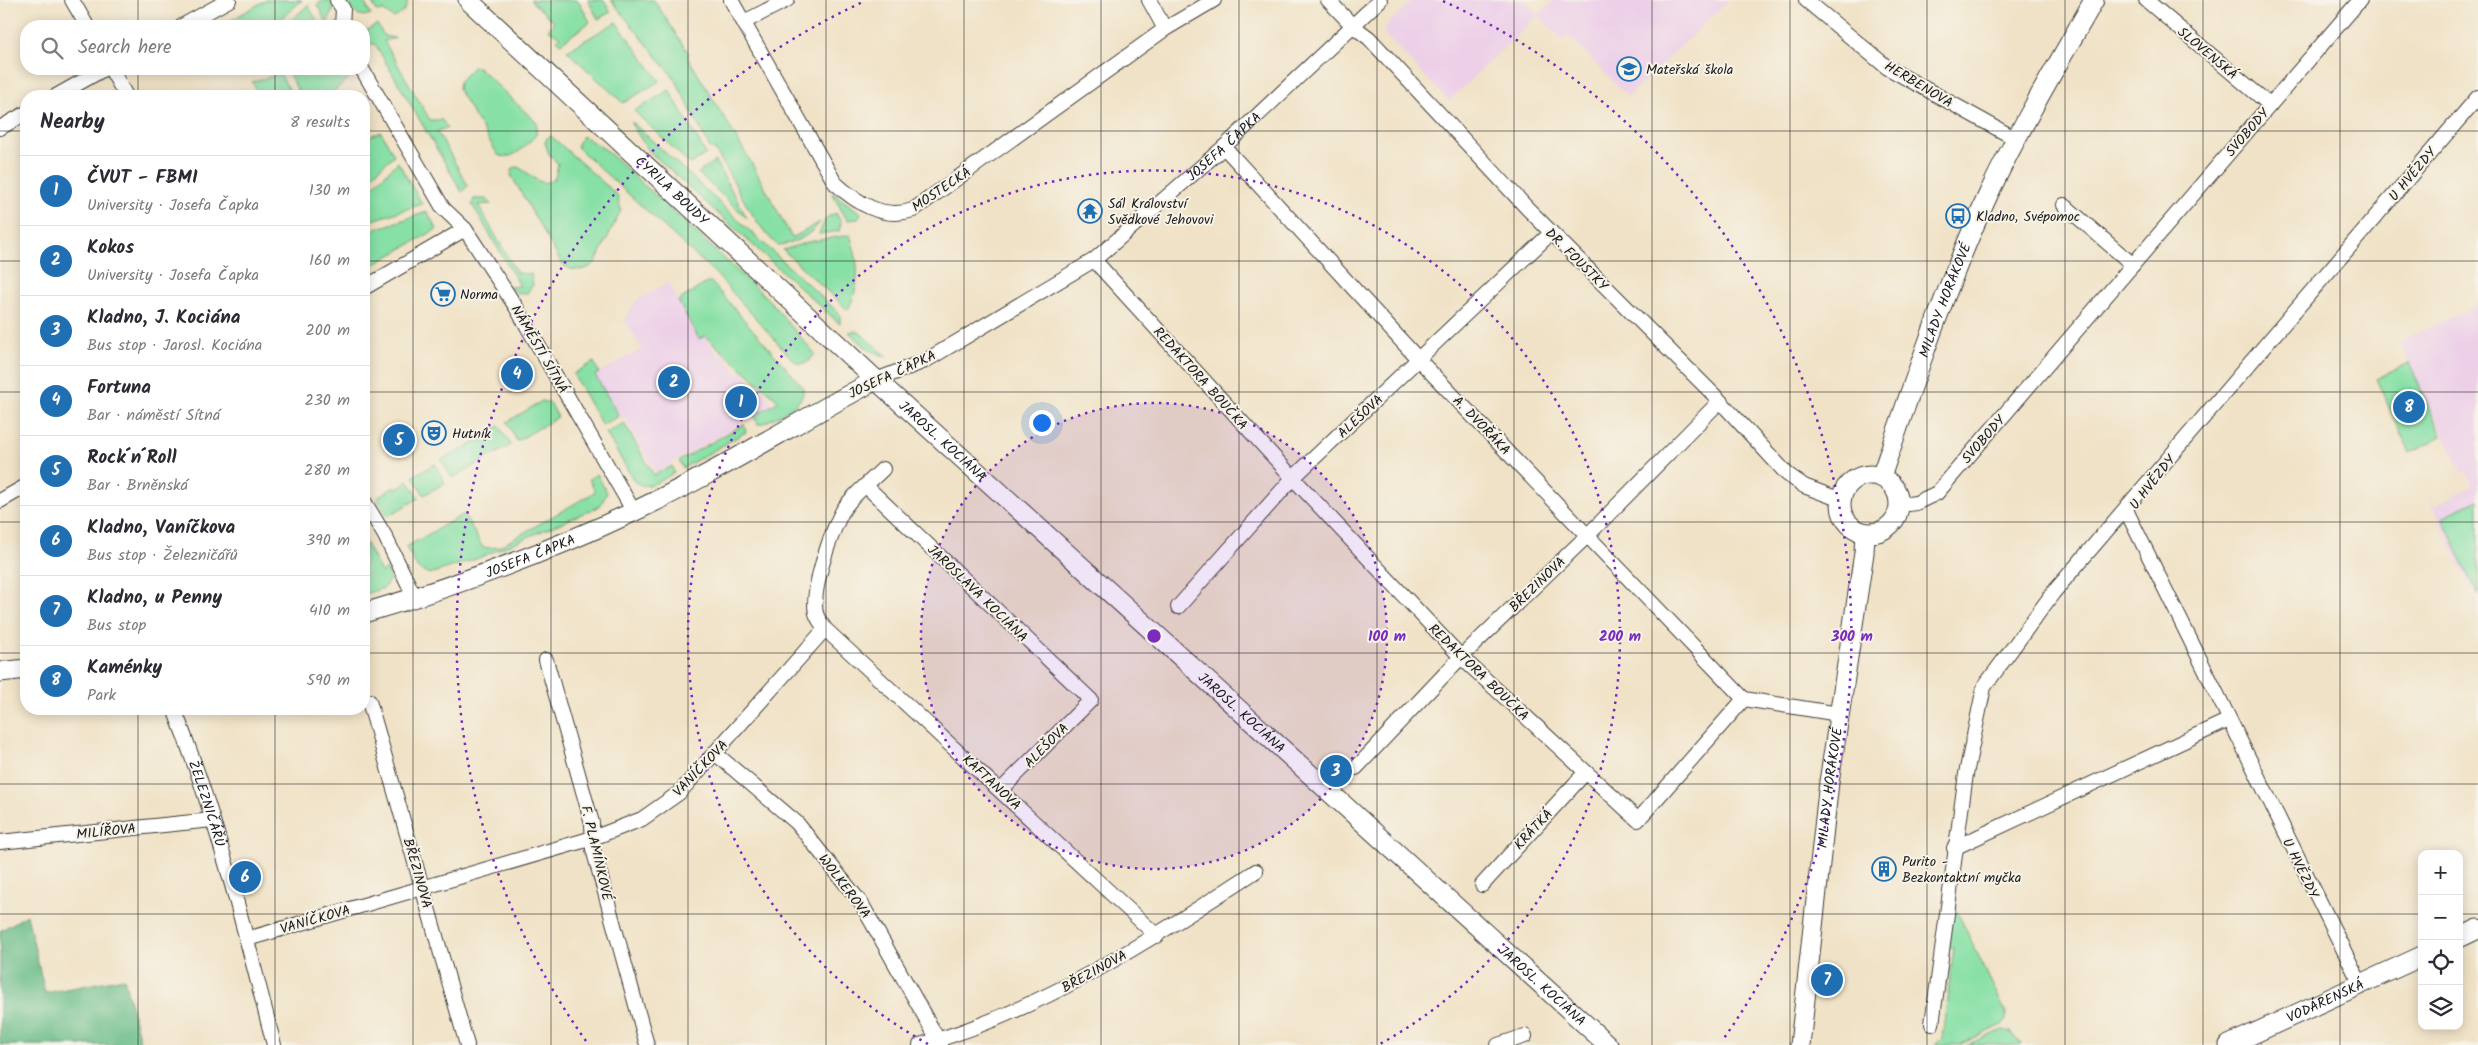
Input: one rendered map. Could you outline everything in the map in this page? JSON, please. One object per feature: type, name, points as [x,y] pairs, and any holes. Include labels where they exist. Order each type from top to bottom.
[{"type":"street","points":[[72,0],[84,20]]},
{"type":"street","points":[[194,20],[229,0]]},
{"type":"street","points":[[337,0],[343,9],[342,20]]},
{"type":"street","name":"CYRILA BOUDY","points":[[468,0],[876,380]]},
{"type":"street","name":"MOSTECKÁ","points":[[731,0],[834,183],[852,199],[870,208],[901,214],[913,210],[1165,29],[1214,0]]},
{"type":"street","points":[[744,22],[787,0]]},
{"type":"street","points":[[1148,0],[1165,29]]},
{"type":"street","name":"DR. FOUSTKY","points":[[1328,0],[1353,26],[1369,38],[1551,233],[1720,401],[1787,474],[1804,486],[1841,500]]},
{"type":"street","name":"JOSEFA ČAPKA","points":[[370,611],[415,598],[502,567],[634,512],[876,380],[925,361],[1094,260],[1224,147],[1380,0]]},
{"type":"street","name":"HERBENOVA","points":[[1806,0],[1888,68],[2016,139]]},
{"type":"street","name":"MILADY HORÁKOVÉ","points":[[1881,477],[1948,286],[1989,193],[2016,139],[2094,0]]},
{"type":"street","name":"SLOVENSKÁ","points":[[2146,0],[2270,105]]},
{"type":"street","name":"SVOBODY","points":[[1900,505],[1916,503],[1937,493],[2360,0]]},
{"type":"street","points":[[67,90],[93,75]]},
{"type":"street","points":[[114,75],[123,90]]},
{"type":"street","name":"NÁMĚSTÍ SÍTNÁ","points":[[365,75],[443,208],[465,229],[516,307],[577,423],[634,512]]},
{"type":"street","name":"U HVĚZDY","points":[[2360,985],[2126,510],[2478,97]]},
{"type":"street","points":[[0,128],[20,116]]},
{"type":"street","name":"A. DVOŘÁKA","points":[[1224,147],[1420,360],[1744,698]]},
{"type":"street","points":[[2064,205],[2133,265]]},
{"type":"street","points":[[370,284],[465,229]]},
{"type":"street","name":"ALEŠOVA","points":[[1178,607],[1293,478],[1420,360],[1551,233]]},
{"type":"street","name":"REDAKTORA BOUČKA","points":[[1094,260],[1293,478],[1461,657],[1638,820],[1744,698]]},
{"type":"street","name":"JAROSL. KOCIÁNA","points":[[876,380],[1608,1045]]},
{"type":"street","name":"BŘEZINOVA","points":[[1356,768],[1461,657],[1587,536],[1720,401]]},
{"type":"street","points":[[825,629],[816,616],[815,602],[820,574],[836,523],[846,506],[883,469]]},
{"type":"street","points":[[1868,474],[1881,477],[1894,486],[1899,495],[1900,505],[1893,523],[1876,533],[1866,533],[1848,524],[1843,516],[1841,500],[1844,489],[1859,476],[1868,474]]},
{"type":"street","name":"JAROSLAVA KOCIÁNA","points":[[866,486],[1091,700]]},
{"type":"street","points":[[0,501],[20,489]]},
{"type":"street","points":[[1932,1024],[1954,848],[1966,774],[1984,687],[2053,593],[2126,510]]},
{"type":"street","points":[[370,511],[385,536],[415,598]]},
{"type":"street","name":"MILADY HORÁKOVÉ","points":[[1800,1045],[1838,714],[1866,533]]},
{"type":"street","name":"VANÍČKOVA","points":[[247,938],[593,838],[642,819],[679,793],[716,754],[825,629]]},
{"type":"street","name":"KAFTANOVA","points":[[825,629],[1157,936]]},
{"type":"street","name":"F. PLAMÍNKOVÉ","points":[[546,660],[592,823],[593,850],[647,1045]]},
{"type":"street","points":[[0,672],[20,670]]},
{"type":"street","points":[[1744,698],[1838,714]]},
{"type":"street","name":"ALEŠOVA","points":[[1001,790],[1091,700]]},
{"type":"street","name":"BŘEZINOVA","points":[[370,705],[467,1045]]},
{"type":"street","name":"ŽELEZNIČÁŘŮ","points":[[176,715],[212,820],[247,938],[274,1045]]},
{"type":"street","points":[[1954,848],[2229,720]]},
{"type":"street","name":"WOLKEROVA","points":[[716,754],[797,823],[861,902],[940,1042]]},
{"type":"street","name":"KRÁTKÁ","points":[[1482,885],[1585,773]]},
{"type":"street","name":"MILÍŘOVA","points":[[0,842],[212,820]]},
{"type":"street","name":"BŘEZINOVA","points":[[920,1045],[940,1042],[1035,1003],[1157,936],[1256,872]]},
{"type":"street","points":[[2463,936],[2478,929]]},
{"type":"street","name":"VODÁRENSKÁ","points":[[2229,1045],[2418,958]]},
{"type":"street","points":[[1498,1045],[1526,1036]]},
{"type":"shaded area","points":[[1413,0],[1524,0],[1538,15],[1449,101],[1384,34],[1384,28]]},
{"type":"shaded area","name":"Mateřská škola","points":[[1554,0],[1729,0],[1628,97],[1569,36],[1563,40],[1538,15]]},
{"type":"shaded area","points":[[668,282],[699,338],[705,336],[719,356],[724,353],[737,374],[743,371],[756,392],[763,389],[773,405],[656,472],[624,417],[621,418],[619,416],[595,375],[642,349],[627,323],[623,321],[636,301]]},
{"type":"shaded area","points":[[2478,305],[2478,598],[2460,565],[2426,492],[2434,505],[2472,486],[2466,471],[2462,473],[2399,342]]},
{"type":"green space","points":[[266,0],[302,0],[280,20],[231,20]]},
{"type":"green space","points":[[324,0],[329,0],[334,8],[328,20],[325,20],[317,5]]},
{"type":"green space","points":[[346,0],[363,0],[371,15],[366,16],[356,13]]},
{"type":"green space","points":[[370,0],[407,0],[407,6],[404,11],[394,18],[384,11],[377,11]]},
{"type":"green space","points":[[530,0],[578,0],[590,22],[561,43],[557,40],[560,37],[548,29],[554,22]]},
{"type":"green space","points":[[588,0],[604,0],[611,12],[598,19]]},
{"type":"green space","points":[[611,0],[654,0],[689,54],[687,56],[752,164],[792,238],[820,222],[812,231],[795,241],[783,245],[777,245],[767,235],[758,224],[722,161],[714,149],[711,150],[675,79]]},
{"type":"green space","points":[[308,5],[317,20],[292,20]]},
{"type":"green space","points":[[616,22],[660,81],[623,103],[567,51]]},
{"type":"green space","points":[[377,24],[384,36],[395,38],[384,41],[430,120],[442,120],[447,128],[437,131],[468,186],[462,192],[375,44],[370,44],[370,28]]},
{"type":"green space","points":[[473,67],[478,67],[537,123],[536,135],[524,148],[514,154],[504,157],[498,155],[458,89],[459,82]]},
{"type":"green space","points":[[281,75],[289,90],[257,90],[252,82]]},
{"type":"green space","points":[[289,75],[347,75],[349,78],[336,90],[298,90]]},
{"type":"green space","points":[[669,90],[706,154],[690,164],[634,111]]},
{"type":"green space","points":[[632,122],[840,314],[840,324],[649,151],[631,124]]},
{"type":"green space","points":[[381,132],[394,155],[370,177],[370,136]]},
{"type":"green space","points":[[551,136],[617,195],[621,210],[595,263],[587,268],[574,270],[562,264],[511,175],[513,168],[517,167],[540,182],[550,181],[555,178],[558,164],[549,154],[545,143],[547,138]]},
{"type":"green space","points":[[583,136],[606,150],[768,299],[815,354],[808,362],[800,364],[792,359],[716,274],[578,148],[577,144]]},
{"type":"green space","points":[[715,161],[747,218],[698,173]]},
{"type":"green space","points":[[398,162],[422,204],[370,221],[370,189]]},
{"type":"green space","points":[[832,193],[861,213],[858,219],[847,220]]},
{"type":"green space","points":[[474,199],[487,199],[491,204],[478,205],[517,273],[531,274],[533,285],[527,293],[519,293],[508,287],[520,286],[472,204]]},
{"type":"green space","points":[[427,212],[437,229],[370,267],[370,231]]},
{"type":"green space","points":[[836,213],[841,222],[839,231],[819,234],[826,218]]},
{"type":"green space","points":[[850,235],[857,264],[857,282],[848,310],[783,250],[808,242]]},
{"type":"green space","points":[[711,282],[803,387],[803,393],[795,405],[762,424],[758,424],[754,416],[779,401],[705,336],[699,339],[678,301]]},
{"type":"green space","points":[[849,332],[859,332],[887,357],[869,350]]},
{"type":"green space","points":[[594,362],[599,373],[595,375],[619,416],[602,425],[573,374]]},
{"type":"green space","points":[[2409,363],[2442,436],[2410,453],[2376,379]]},
{"type":"green space","points":[[542,401],[550,403],[558,417],[517,441],[507,422]]},
{"type":"green space","points":[[624,423],[654,475],[672,466],[674,473],[659,482],[649,485],[639,484],[634,481],[606,433]]},
{"type":"green space","points":[[744,424],[746,432],[683,468],[679,461]]},
{"type":"green space","points":[[499,426],[511,445],[452,478],[441,460],[482,439],[481,437]]},
{"type":"green space","points":[[435,464],[445,483],[424,495],[413,476]]},
{"type":"green space","points":[[597,474],[607,493],[600,506],[479,558],[430,574],[418,569],[406,547],[464,514],[483,548],[499,547],[595,492],[589,479]]},
{"type":"green space","points":[[408,480],[419,498],[388,516],[377,498],[394,487],[396,489],[406,484],[405,481]]},
{"type":"green space","points":[[2478,500],[2478,595],[2442,517]]},
{"type":"green space","points":[[370,551],[381,572],[387,569],[390,579],[384,588],[370,592]]},
{"type":"green space","points":[[1954,905],[2006,1013],[2006,1020],[2002,1025],[1959,1045],[1935,1045],[1942,1038],[1954,948],[1945,946]]},
{"type":"green space","points":[[27,915],[45,993],[124,978],[141,1045],[0,1045],[0,931]]},
{"type":"green space","points":[[2003,1030],[2011,1032],[2022,1045],[1966,1045]]},
{"type":"place","name":"Mateřská škola","points":[[1629,69]]},
{"type":"place","name":"Sál Království Svědkové Jehovovi","points":[[1090,211]]},
{"type":"place","name":"Kladno, Svépomoc","points":[[1958,216]]},
{"type":"place","name":"Norma","points":[[443,294]]},
{"type":"place","name":"Fortuna","points":[[517,374]]},
{"type":"place","name":"Kokos","points":[[674,382]]},
{"type":"place","name":"ČVUT - FBMI","points":[[741,402]]},
{"type":"place","name":"Kaménky","points":[[2409,407]]},
{"type":"place","name":"Hutník","points":[[434,433]]},
{"type":"place","name":"Rock´n´Roll","points":[[399,440]]},
{"type":"place","name":"Kladno, J. Kociána","points":[[1336,771]]},
{"type":"place","name":"Purito - Bezkontaktní myčka","points":[[1884,869]]},
{"type":"place","name":"Kladno, Vaníčkova","points":[[245,877]]},
{"type":"place","name":"Kladno, u Penny","points":[[1827,980]]}]
